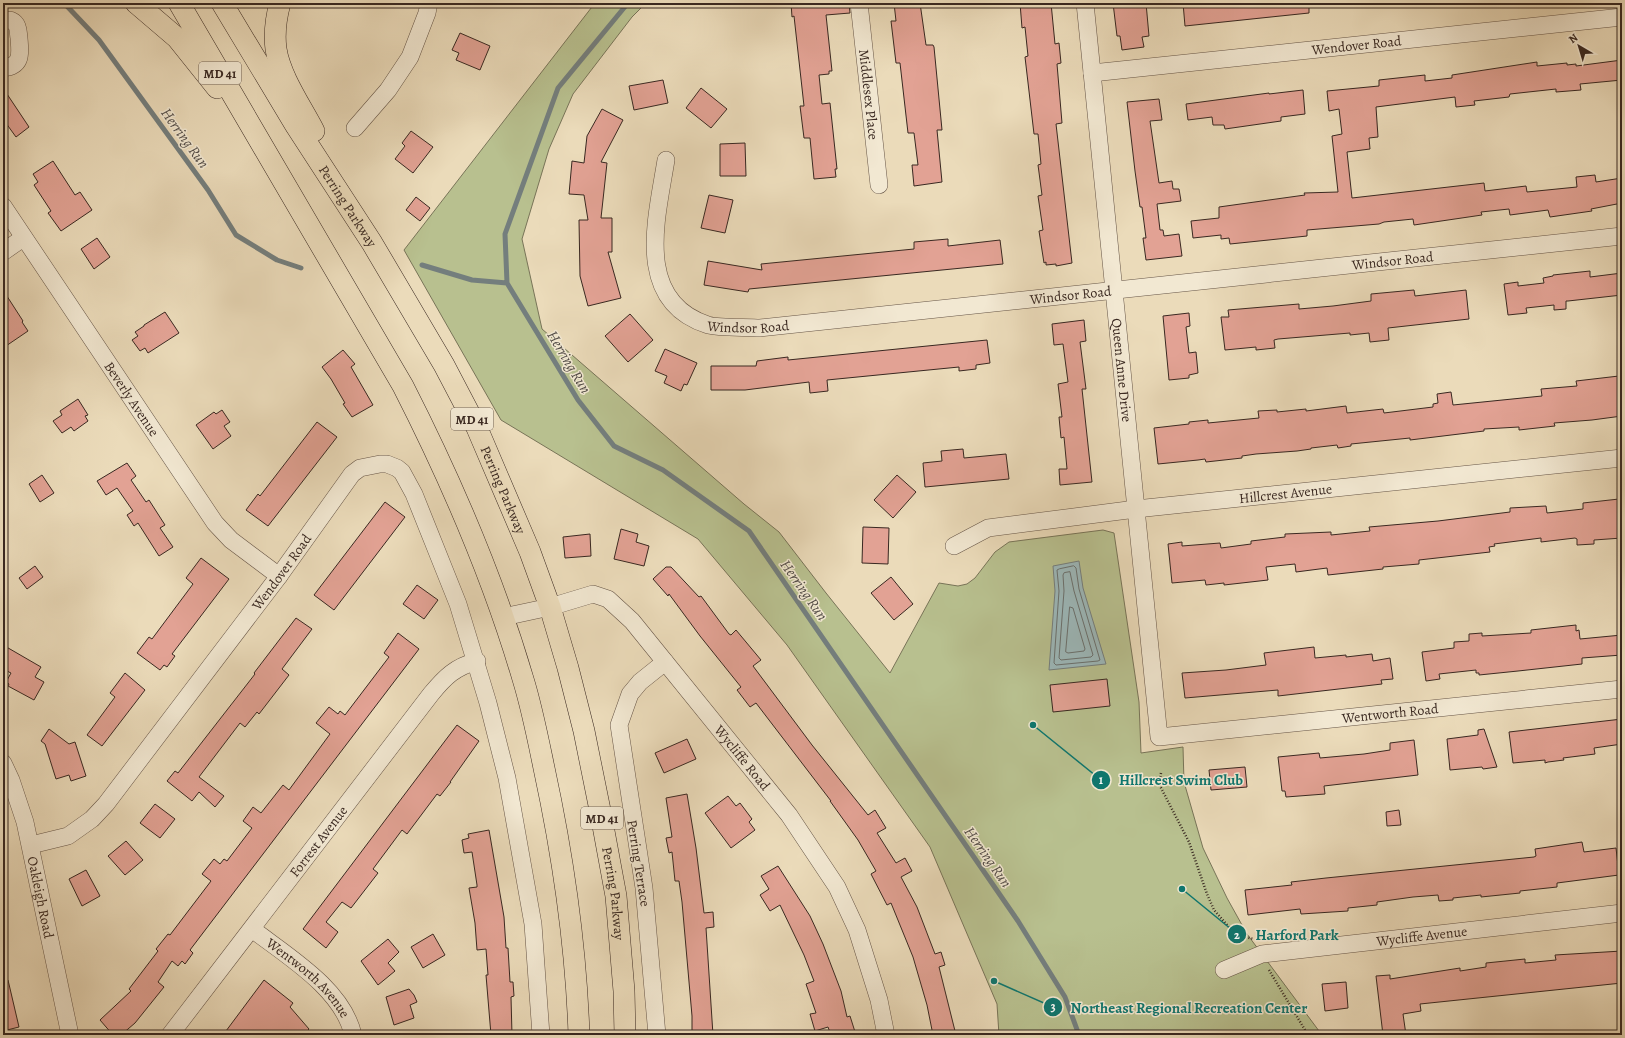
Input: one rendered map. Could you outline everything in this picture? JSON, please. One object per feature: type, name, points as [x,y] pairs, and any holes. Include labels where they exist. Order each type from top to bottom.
[{"type":"main road","points":[[136,3],[177,38],[262,143]]},
{"type":"main road","name":"MD 41","points":[[179,3],[403,386],[434,447],[465,516],[503,617],[524,680],[557,826],[569,906],[578,1002],[579,1035]]},
{"type":"main road","name":"Perring Parkway","points":[[222,3],[296,126],[372,243],[444,365],[477,428],[509,502],[550,607],[568,668],[584,731],[603,822],[616,896],[624,991],[625,1035]]},
{"type":"main road","points":[[280,3],[276,21],[276,49],[284,73],[372,243]]},
{"type":"street","points":[[355,128],[388,90],[410,57],[427,13],[429,3]]},
{"type":"street","name":"Middlesex Place","points":[[859,3],[879,186]]},
{"type":"street","name":"Queen Anne Drive","points":[[1085,3],[1159,737]]},
{"type":"street","name":"Wendover Road","points":[[1092,73],[1622,17]]},
{"type":"street","points":[[3,21],[10,20],[18,28],[21,56],[18,61],[10,67],[3,68]]},
{"type":"street","name":"Windsor Road","points":[[666,160],[655,225],[655,262],[665,292],[681,312],[708,325],[760,328],[1114,289],[1622,236]]},
{"type":"street","name":"Beverly Avenue","points":[[3,206],[215,523],[230,540],[279,576]]},
{"type":"street","points":[[3,252],[23,238]]},
{"type":"street","name":"Hillcrest Avenue","points":[[954,546],[988,528],[1136,509],[1622,458]]},
{"type":"street","name":"Wendover Road","points":[[30,845],[68,836],[92,819],[106,804],[279,576],[352,474],[360,468],[368,465],[386,464],[397,468],[402,472],[414,494],[458,604],[477,661]]},
{"type":"street","name":"Wycliffe Road","points":[[503,617],[550,607],[593,594],[608,599],[632,621],[789,815],[837,886],[857,930],[879,1000],[886,1035]]},
{"type":"street","points":[[477,661],[507,778],[533,924],[541,1035]]},
{"type":"street","name":"Forrest Avenue","points":[[170,1035],[431,694],[454,670],[477,661]]},
{"type":"street","name":"Perring Terrace","points":[[657,1035],[644,888],[619,725],[630,694],[640,682],[665,662]]},
{"type":"street","name":"Wentworth Road","points":[[1159,737],[1622,689]]},
{"type":"street","name":"Oakleigh Road","points":[[3,763],[19,800],[30,845],[70,1035]]},
{"type":"street","name":"Wycliffe Avenue","points":[[1224,970],[1262,954],[1622,913]]},
{"type":"street","name":"Wentworth Avenue","points":[[252,929],[302,967],[333,995],[344,1010],[350,1023],[353,1035]]},
{"type":"path","points":[[1161,773],[1158,784],[1189,842],[1206,894],[1214,910],[1236,935],[1258,940],[1267,968],[1308,1035]]},
{"type":"green space","points":[[595,3],[646,3],[632,17],[573,94],[549,149],[522,239],[542,329],[744,504],[779,532],[890,673],[939,583],[958,586],[967,584],[975,578],[995,552],[1009,542],[1103,530],[1114,533],[1139,702],[1141,753],[1183,747],[1184,782],[1203,848],[1227,898],[1247,934],[1322,1035],[999,1035],[997,1004],[930,847],[787,645],[698,539],[501,420],[404,250]]},
{"type":"water","points":[[1079,561],[1083,588],[1106,664],[1049,670],[1055,591],[1053,566]]},
{"type":"building","points":[[791,3],[849,3],[850,13],[826,15],[832,71],[829,71],[829,74],[819,75],[822,104],[830,103],[837,169],[835,169],[836,177],[814,179],[810,138],[804,138],[800,106],[804,106],[794,16],[792,17]]},
{"type":"building","points":[[894,3],[920,3],[926,45],[933,45],[934,47],[942,130],[937,130],[942,182],[914,186],[912,165],[918,165],[914,133],[908,133],[900,63],[896,63],[891,21],[896,21]]},
{"type":"building","points":[[1020,3],[1051,3],[1055,44],[1059,43],[1061,63],[1057,64],[1062,123],[1056,124],[1072,263],[1056,266],[1056,264],[1046,265],[1046,262],[1044,263],[1039,231],[1043,230],[1038,196],[1042,195],[1038,165],[1041,164],[1038,134],[1034,134],[1025,57],[1028,56],[1025,27],[1022,28]]},
{"type":"building","points":[[1113,3],[1146,3],[1149,36],[1142,37],[1144,47],[1122,50],[1120,36],[1117,36]]},
{"type":"building","points":[[1183,3],[1309,3],[1309,13],[1185,26]]},
{"type":"building","points":[[460,33],[490,46],[480,70],[456,60],[459,53],[452,50]]},
{"type":"building","points":[[1622,60],[1622,80],[1580,84],[1581,90],[1556,92],[1556,89],[1510,94],[1509,97],[1474,101],[1475,105],[1456,107],[1455,97],[1376,107],[1378,137],[1369,138],[1370,149],[1347,152],[1352,198],[1484,183],[1485,191],[1526,186],[1527,192],[1577,187],[1576,177],[1595,175],[1596,182],[1622,178],[1622,203],[1591,209],[1592,211],[1550,217],[1548,210],[1510,215],[1509,209],[1481,212],[1482,215],[1414,225],[1413,219],[1384,222],[1379,224],[1307,230],[1307,236],[1230,244],[1229,238],[1221,239],[1221,235],[1193,238],[1191,221],[1219,218],[1219,207],[1305,195],[1304,193],[1338,192],[1332,136],[1342,134],[1339,109],[1329,111],[1327,91],[1379,86],[1379,80],[1425,75],[1425,81],[1452,78],[1452,75],[1537,62],[1537,66],[1567,63],[1567,65],[1576,64],[1576,66]]},
{"type":"building","points":[[663,80],[668,103],[634,110],[629,86]]},
{"type":"building","points":[[3,88],[29,127],[16,137],[3,119]]},
{"type":"building","points":[[701,88],[727,109],[711,128],[686,108]]},
{"type":"building","points":[[1303,90],[1305,114],[1281,117],[1281,121],[1225,129],[1224,125],[1213,125],[1212,117],[1188,120],[1186,104]]},
{"type":"building","points":[[1159,99],[1162,120],[1150,121],[1159,183],[1172,181],[1173,189],[1179,189],[1181,201],[1157,204],[1160,230],[1163,230],[1164,236],[1179,234],[1182,256],[1146,260],[1143,238],[1146,238],[1142,207],[1140,207],[1127,102]]},
{"type":"building","points":[[602,109],[623,120],[601,162],[607,163],[601,218],[612,218],[612,252],[608,252],[621,298],[588,306],[580,276],[579,220],[588,220],[584,195],[569,194],[572,161],[584,163],[587,136]]},
{"type":"building","points":[[411,131],[433,147],[413,173],[395,159],[405,146],[402,143]]},
{"type":"building","points":[[745,143],[746,176],[720,176],[720,144]]},
{"type":"building","points":[[53,161],[75,195],[80,192],[92,210],[61,231],[48,213],[51,211],[34,185],[38,182],[33,174]]},
{"type":"building","points":[[709,195],[733,200],[725,233],[701,228]]},
{"type":"building","points":[[416,197],[430,208],[420,221],[406,210]]},
{"type":"building","points":[[97,238],[110,257],[94,269],[81,249]]},
{"type":"building","points":[[948,239],[948,246],[1000,240],[1003,264],[749,289],[748,292],[704,285],[708,261],[762,270],[761,264],[914,249],[914,242]]},
{"type":"building","points":[[1590,271],[1590,277],[1622,273],[1622,295],[1566,301],[1566,309],[1554,310],[1554,305],[1526,308],[1527,313],[1508,315],[1504,284],[1518,282],[1518,286],[1544,283],[1543,278],[1553,275]]},
{"type":"building","points":[[3,290],[28,331],[3,348]]},
{"type":"building","points":[[1414,290],[1415,296],[1466,290],[1469,319],[1388,328],[1389,340],[1370,342],[1369,333],[1350,335],[1350,333],[1278,339],[1274,340],[1275,348],[1256,350],[1256,347],[1225,350],[1221,317],[1229,317],[1228,310],[1299,304],[1299,309],[1333,306],[1371,301],[1371,294]]},
{"type":"building","points":[[165,312],[179,333],[148,353],[145,348],[140,351],[132,340],[138,336],[135,332]]},
{"type":"building","points":[[1189,313],[1190,326],[1186,327],[1189,353],[1196,352],[1198,373],[1189,375],[1189,378],[1169,380],[1163,316]]},
{"type":"building","points":[[630,314],[653,340],[628,362],[605,336]]},
{"type":"building","points":[[1084,320],[1086,341],[1080,342],[1086,389],[1082,389],[1092,482],[1060,485],[1059,469],[1067,469],[1064,437],[1061,438],[1059,417],[1062,417],[1058,384],[1068,382],[1063,344],[1054,345],[1052,324]]},
{"type":"building","points":[[987,340],[990,363],[976,365],[976,369],[959,371],[959,367],[827,380],[828,391],[810,393],[809,382],[745,390],[711,390],[711,366],[756,366],[757,361],[788,357],[788,360]]},
{"type":"building","points":[[665,349],[697,363],[687,385],[684,384],[681,391],[664,383],[667,376],[655,371]]},
{"type":"building","points":[[343,350],[355,364],[351,367],[373,405],[352,417],[343,404],[345,403],[331,379],[322,367]]},
{"type":"building","points":[[1619,376],[1620,383],[1622,383],[1622,416],[1554,423],[1555,426],[1519,430],[1519,427],[1484,429],[1484,431],[1410,440],[1410,438],[1351,444],[1351,446],[1338,448],[1337,445],[1297,451],[1256,454],[1242,456],[1242,458],[1206,462],[1205,459],[1158,464],[1154,428],[1208,420],[1208,423],[1259,418],[1258,411],[1277,410],[1277,412],[1306,409],[1306,411],[1346,406],[1347,413],[1383,409],[1384,413],[1433,407],[1433,404],[1438,403],[1437,394],[1451,392],[1453,405],[1542,396],[1541,389],[1577,386],[1576,381]]},
{"type":"building","points":[[78,399],[88,415],[85,416],[88,421],[74,431],[71,427],[62,433],[53,421],[62,415],[60,411]]},
{"type":"building","points":[[222,410],[230,422],[224,426],[231,436],[213,449],[196,425],[214,412],[216,414]]},
{"type":"building","points":[[317,422],[337,437],[268,526],[246,510],[258,494],[260,496]]},
{"type":"building","points":[[963,449],[964,458],[1006,454],[1009,479],[925,487],[923,463],[942,461],[941,451]]},
{"type":"building","points":[[127,463],[136,476],[131,480],[146,502],[149,500],[165,525],[160,528],[173,547],[159,556],[138,523],[134,526],[127,515],[133,511],[117,488],[106,495],[97,481]]},
{"type":"building","points":[[42,475],[54,493],[40,502],[29,484]]},
{"type":"building","points":[[897,475],[916,492],[893,518],[874,500]]},
{"type":"building","points":[[1619,499],[1622,538],[1594,540],[1594,544],[1577,545],[1577,539],[1575,538],[1541,542],[1541,538],[1494,544],[1495,546],[1489,547],[1490,552],[1419,560],[1419,564],[1383,567],[1383,569],[1328,575],[1327,568],[1296,572],[1295,564],[1266,567],[1268,580],[1224,585],[1224,583],[1206,585],[1205,580],[1172,583],[1168,544],[1182,542],[1182,546],[1220,543],[1221,548],[1251,544],[1251,541],[1285,537],[1285,534],[1331,532],[1331,535],[1370,531],[1369,527],[1438,521],[1510,512],[1510,508],[1546,506],[1547,513],[1583,509],[1583,503]]},
{"type":"building","points":[[385,502],[405,517],[334,610],[314,595]]},
{"type":"building","points":[[863,527],[889,528],[888,564],[862,563]]},
{"type":"building","points":[[621,529],[638,534],[636,542],[649,546],[644,566],[614,559]]},
{"type":"building","points":[[590,534],[591,556],[565,558],[563,537]]},
{"type":"building","points":[[201,558],[229,579],[172,654],[175,656],[167,667],[164,665],[160,670],[137,653],[149,637],[152,639],[193,584],[186,578]]},
{"type":"building","points":[[35,566],[43,577],[27,589],[19,578]]},
{"type":"building","points":[[666,567],[671,567],[699,597],[701,596],[729,634],[731,635],[736,630],[761,660],[753,666],[812,745],[868,815],[875,810],[886,828],[877,833],[896,863],[905,858],[912,871],[901,877],[917,907],[935,954],[941,952],[945,965],[939,967],[955,1031],[933,1035],[927,1005],[913,957],[891,903],[887,905],[871,874],[876,871],[858,840],[831,801],[756,703],[750,707],[737,690],[741,687],[669,594],[668,596],[653,579]]},
{"type":"building","points":[[891,577],[913,604],[894,620],[871,593]]},
{"type":"building","points":[[417,585],[438,600],[424,619],[403,604]]},
{"type":"building","points":[[296,618],[312,629],[282,669],[289,675],[259,714],[257,712],[245,727],[240,723],[199,777],[224,796],[215,807],[199,792],[192,801],[167,781],[175,771],[178,773],[255,674],[254,673]]},
{"type":"building","points":[[1576,625],[1576,631],[1579,630],[1580,639],[1622,635],[1622,655],[1582,658],[1582,664],[1518,671],[1479,675],[1479,673],[1476,673],[1476,670],[1439,674],[1440,679],[1426,681],[1422,652],[1454,648],[1454,642],[1469,641],[1469,634],[1482,633],[1482,636],[1531,633],[1531,630]]},
{"type":"building","points":[[398,633],[419,649],[190,950],[193,953],[185,964],[182,961],[178,966],[172,961],[158,982],[164,987],[135,1023],[121,1035],[113,1035],[100,1020],[131,991],[129,989],[158,951],[156,949],[168,934],[170,935],[211,881],[202,874],[214,859],[220,864],[224,859],[227,861],[252,828],[243,821],[253,807],[261,813],[283,785],[289,790],[330,734],[316,723],[329,707],[338,714],[340,711],[345,715],[389,657],[384,653]]},
{"type":"building","points":[[3,645],[41,667],[35,677],[44,682],[34,700],[8,686],[9,684],[6,682],[11,673],[3,669]]},
{"type":"building","points":[[1314,647],[1315,658],[1372,654],[1373,661],[1390,658],[1393,679],[1381,680],[1382,684],[1278,696],[1278,690],[1185,698],[1182,673],[1266,665],[1264,653]]},
{"type":"building","points":[[125,673],[145,690],[102,746],[87,735],[115,697],[110,693]]},
{"type":"building","points":[[1107,679],[1110,706],[1053,712],[1050,685]]},
{"type":"building","points":[[1622,719],[1622,744],[1594,748],[1595,754],[1563,758],[1564,760],[1545,763],[1545,760],[1513,763],[1509,732]]},
{"type":"building","points":[[457,725],[479,741],[440,796],[437,794],[407,834],[402,830],[373,869],[378,873],[351,908],[342,902],[326,922],[338,932],[326,948],[303,929]]},
{"type":"building","points":[[49,729],[69,744],[75,742],[86,776],[71,781],[69,775],[56,779],[45,744],[41,741]]},
{"type":"building","points":[[1484,729],[1497,767],[1450,770],[1447,739],[1478,735],[1478,730]]},
{"type":"building","points":[[687,739],[696,759],[664,773],[655,753]]},
{"type":"building","points":[[1414,740],[1418,775],[1324,786],[1325,794],[1286,797],[1285,791],[1282,791],[1278,757],[1319,753],[1320,758],[1364,754],[1390,750],[1390,743]]},
{"type":"building","points":[[1245,767],[1247,787],[1211,790],[1209,770]]},
{"type":"building","points":[[687,794],[696,848],[704,913],[713,912],[714,927],[706,928],[713,1035],[692,1035],[692,1016],[682,902],[679,881],[675,881],[672,852],[669,853],[666,838],[672,837],[666,798]]},
{"type":"building","points":[[728,796],[736,806],[740,803],[752,819],[749,822],[755,830],[731,848],[705,813]]},
{"type":"building","points":[[155,804],[175,819],[160,838],[140,823]]},
{"type":"building","points":[[1399,810],[1401,825],[1387,826],[1386,812]]},
{"type":"building","points":[[489,830],[504,917],[510,982],[513,982],[514,996],[511,997],[512,1035],[491,1035],[486,975],[488,975],[486,949],[477,950],[475,923],[469,888],[477,887],[477,885],[472,852],[464,853],[462,840],[469,838],[468,834]]},
{"type":"building","points":[[126,841],[143,860],[125,875],[108,856]]},
{"type":"building","points":[[1582,842],[1584,852],[1616,848],[1619,875],[1557,883],[1557,887],[1520,891],[1520,893],[1481,897],[1481,895],[1439,901],[1438,895],[1413,897],[1377,902],[1377,905],[1348,908],[1348,911],[1301,914],[1300,909],[1248,915],[1245,890],[1292,885],[1291,882],[1326,878],[1534,857],[1536,856],[1535,849]]},
{"type":"building","points":[[778,866],[810,916],[823,944],[841,991],[847,1017],[850,1016],[856,1035],[831,1035],[828,1027],[815,1031],[810,1014],[816,1013],[806,984],[814,981],[804,955],[780,905],[770,911],[760,895],[769,889],[761,876]]},
{"type":"building","points":[[86,870],[100,896],[82,906],[69,879]]},
{"type":"building","points":[[433,934],[445,955],[423,968],[411,947]]},
{"type":"building","points":[[388,939],[399,952],[388,963],[395,971],[378,985],[361,961]]},
{"type":"building","points":[[1622,951],[1622,983],[1420,1004],[1421,1011],[1403,1014],[1406,1035],[1383,1035],[1376,976],[1390,975],[1390,979],[1460,968],[1460,971],[1486,967],[1486,963],[1525,959],[1525,963],[1556,960],[1555,955]]},
{"type":"building","points":[[8,980],[19,1027],[3,1031],[3,981]]},
{"type":"building","points":[[264,980],[293,1003],[290,1007],[309,1029],[303,1035],[223,1035]]},
{"type":"building","points":[[1346,982],[1348,1008],[1325,1011],[1322,984]]},
{"type":"building","points":[[409,989],[417,1002],[410,1005],[414,1018],[394,1025],[386,997]]},
{"type":"waterway","name":"Herring Run","points":[[64,3],[99,40],[208,190],[236,235],[277,260],[301,268]]},
{"type":"waterway","name":"Herring Run","points":[[628,3],[558,88],[505,234],[507,283],[578,400],[614,446],[663,470],[749,531],[1018,921],[1065,997],[1079,1035]]},
{"type":"waterway","name":"Herring Run","points":[[422,265],[472,280],[507,283]]},
{"type":"place","name":"Hillcrest Swim Club","points":[[1033,725]]},
{"type":"place","name":"Harford Park","points":[[1182,889]]},
{"type":"place","name":"Northeast Regional Recreation Center","points":[[994,981]]}]
